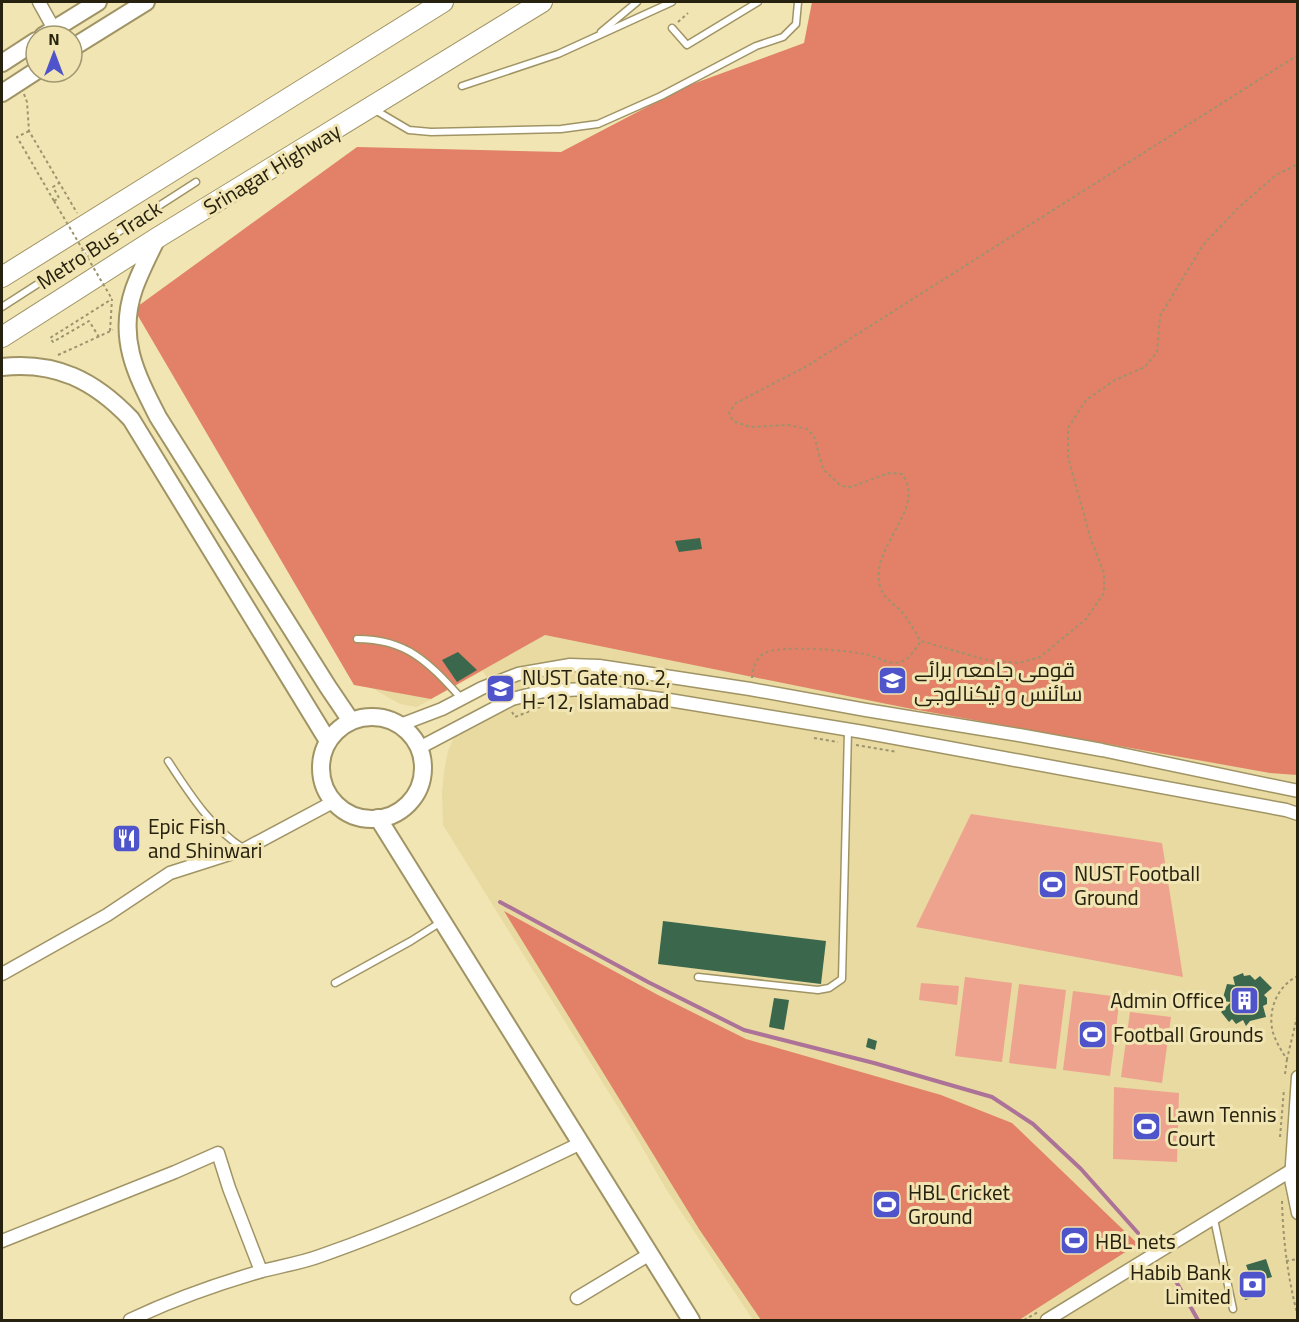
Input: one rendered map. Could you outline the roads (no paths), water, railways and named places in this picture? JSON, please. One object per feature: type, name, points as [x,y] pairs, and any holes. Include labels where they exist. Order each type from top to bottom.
[{"type":"highway","points":[[2,277],[443,2]]},
{"type":"highway","name":"Srinagar Highway","points":[[2,337],[157,238],[542,2]]},
{"type":"main road","points":[[63,24],[98,2]]},
{"type":"main road","points":[[84,41],[146,2]]},
{"type":"main road","points":[[2,63],[24,49]]},
{"type":"main road","points":[[2,93],[24,78]]},
{"type":"main road","points":[[157,238],[135,286],[127,324],[131,359],[137,377],[158,417],[351,721]]},
{"type":"main road","points":[[2,367],[36,365],[61,372],[93,386],[114,401],[131,418],[328,741]]},
{"type":"main road","points":[[368,717],[385,718],[400,725],[411,735],[419,748],[423,760],[420,785],[406,806],[393,814],[378,818],[361,818],[346,812],[333,802],[325,788],[321,772],[322,756],[328,741],[338,729],[351,721],[368,717]]},
{"type":"main road","points":[[378,818],[579,1144],[691,1320]]},
{"type":"street","points":[[39,2],[46,24]]},
{"type":"street","points":[[400,725],[442,709],[518,674],[570,666],[599,666],[750,689],[1102,750],[1298,791]]},
{"type":"street","points":[[419,748],[506,701],[544,691],[586,689],[848,729],[1135,781],[1298,814]]},
{"type":"street","points":[[863,732],[866,710]]},
{"type":"street","points":[[2,974],[107,915],[170,873],[245,849],[333,802]]},
{"type":"street","points":[[1298,1077],[1291,1179],[1298,1214]]},
{"type":"street","points":[[130,1320],[166,1303],[261,1271],[316,1257],[390,1230],[511,1177],[579,1144]]},
{"type":"street","points":[[2,1241],[218,1153],[261,1271]]},
{"type":"street","points":[[1045,1315],[1292,1170]]},
{"type":"street","points":[[577,1298],[650,1254]]},
{"type":"lane","points":[[594,38],[637,2]]},
{"type":"lane","points":[[462,86],[558,54],[672,2]]},
{"type":"lane","points":[[672,28],[687,45],[758,2]]},
{"type":"lane","points":[[372,107],[409,130],[431,132],[561,129],[598,124],[661,96],[756,46],[783,37],[796,24],[798,2]]},
{"type":"lane","name":"Metro Bus Track","points":[[2,307],[196,182]]},
{"type":"lane","points":[[357,639],[391,642],[412,651],[438,673],[462,699]]},
{"type":"lane","points":[[698,977],[818,990],[829,988],[842,978],[848,729]]},
{"type":"lane","points":[[168,761],[189,793],[226,838],[245,849]]},
{"type":"lane","points":[[335,983],[442,922]]},
{"type":"lane","points":[[1213,1218],[1233,1309]]},
{"type":"waterway","points":[[500,902],[648,982],[744,1030],[874,1063],[992,1097],[1033,1124],[1081,1169],[1138,1233]]},
{"type":"waterway","points":[[1173,1276],[1198,1320]]},
{"type":"place","name":"قومی جامعہ برائے سائنس و ٹیکنالوجی","points":[[893,681]]},
{"type":"place","name":"NUST Gate no. 2, H-12, Islamabad","points":[[501,689]]},
{"type":"place","name":"Epic Fish and Shinwari","points":[[127,838]]},
{"type":"place","name":"NUST Football Ground","points":[[1053,885]]},
{"type":"place","name":"Admin Office","points":[[1245,1000]]},
{"type":"place","name":"Football Grounds","points":[[1092,1034]]},
{"type":"place","name":"Lawn Tennis Court","points":[[1146,1126]]},
{"type":"place","name":"HBL Cricket Ground","points":[[887,1204]]},
{"type":"place","name":"HBL nets","points":[[1074,1241]]},
{"type":"place","name":"Habib Bank Limited","points":[[1252,1284]]}]
